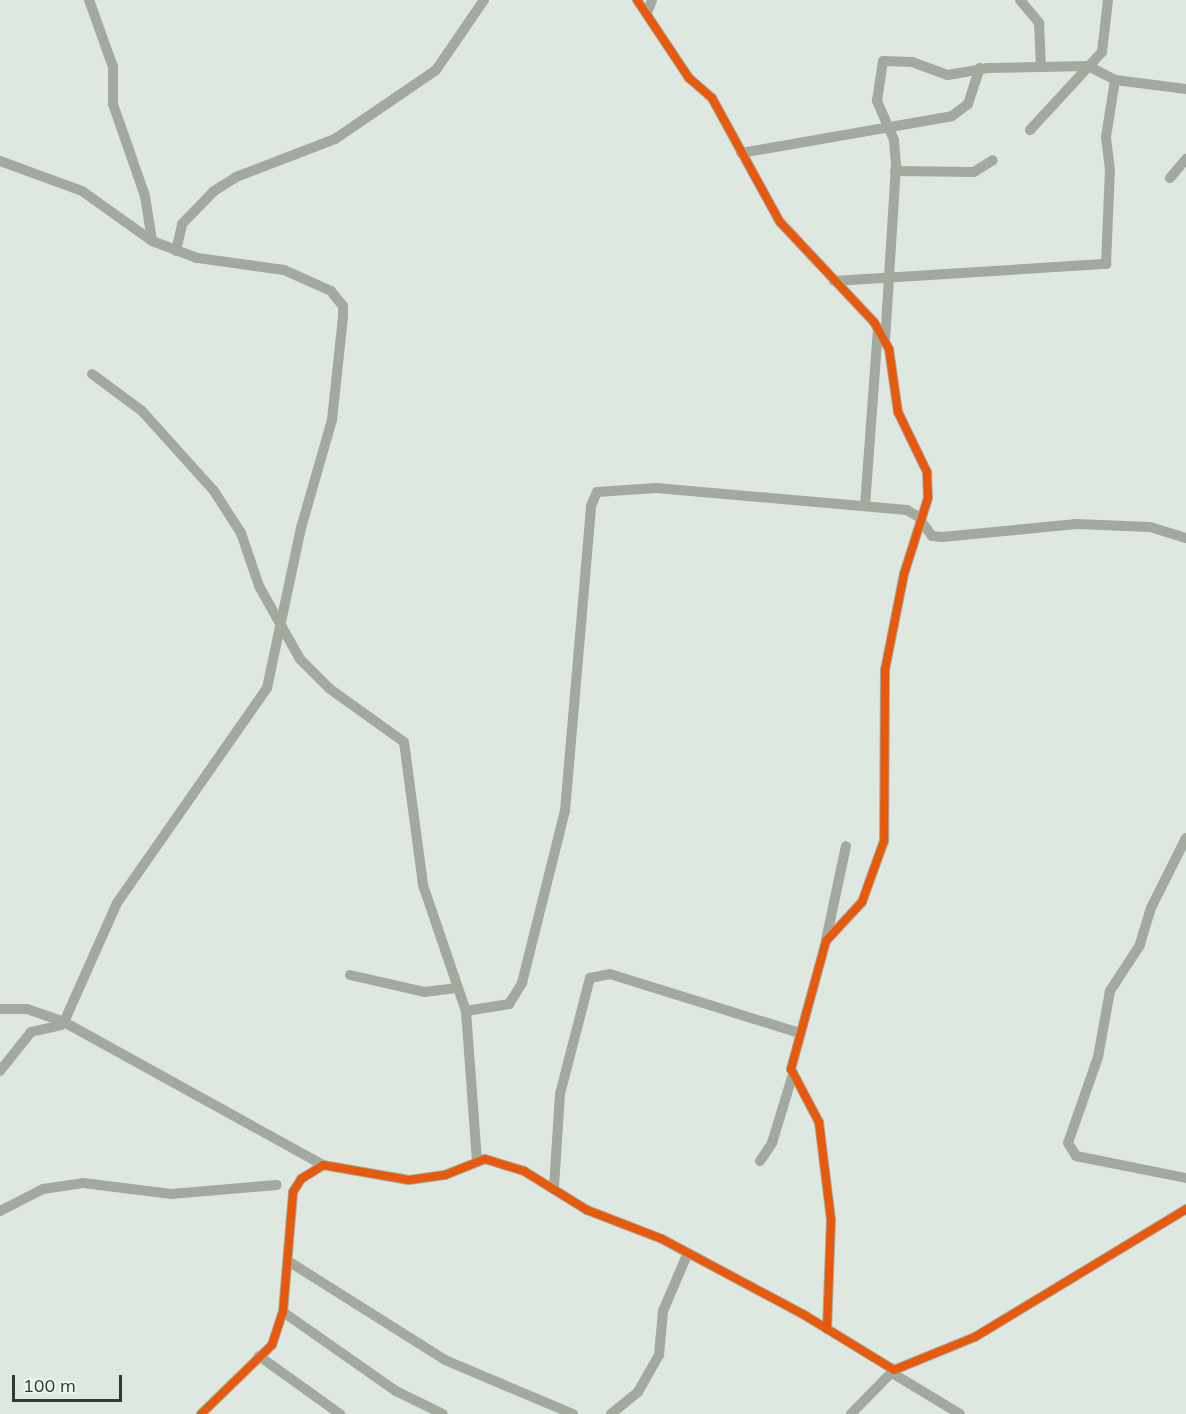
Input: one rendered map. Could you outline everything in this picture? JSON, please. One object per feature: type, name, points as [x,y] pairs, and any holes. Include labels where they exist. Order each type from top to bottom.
[{"type":"street","points":[[89,0],[113,67],[113,104],[145,196],[152,241]]},
{"type":"street","points":[[176,251],[182,224],[214,192],[236,177],[335,139],[436,70],[484,0]]},
{"type":"street","points":[[636,0],[689,78],[709,93],[780,222],[885,341]]},
{"type":"street","points":[[647,13],[652,0]]},
{"type":"street","points":[[1020,0],[1039,23],[1041,67]]},
{"type":"street","points":[[1030,130],[1106,44],[1108,0]]},
{"type":"street","points":[[826,941],[862,902],[884,842],[885,670],[904,574],[922,522],[927,472],[894,400],[885,341],[892,278],[888,226],[895,171],[894,140],[877,101],[883,61],[912,62],[948,75],[980,68],[1088,66],[1115,80],[1186,89]]},
{"type":"street","points":[[741,153],[887,128],[962,112],[980,68]]},
{"type":"street","points":[[834,281],[1106,264],[1110,170],[1106,137],[1115,80]]},
{"type":"street","points":[[895,171],[974,172],[993,160]]},
{"type":"street","points":[[1170,178],[1186,160]]},
{"type":"street","points":[[0,161],[82,191],[152,241],[176,251],[284,270],[331,291],[343,306],[332,420],[267,688],[117,903],[64,1024]]},
{"type":"street","points":[[865,506],[878,331]]},
{"type":"street","points":[[92,374],[142,411],[214,491],[242,533],[280,628],[300,659],[330,689],[404,742],[423,885],[466,1011],[477,1160]]},
{"type":"street","points":[[466,1011],[509,1004],[522,983],[565,811],[591,506],[597,492],[656,488],[907,510],[922,522],[932,536],[942,537],[1076,524],[1150,527],[1186,538]]},
{"type":"street","points":[[1186,838],[1151,908],[1140,945],[1110,991],[1098,1057],[1068,1143],[1072,1155],[1186,1178]]},
{"type":"street","points":[[760,1161],[772,1143],[792,1077],[799,1033],[826,941],[846,846]]},
{"type":"street","points":[[554,1187],[560,1094],[590,978],[610,974],[799,1033]]},
{"type":"street","points":[[350,975],[424,992],[458,988]]},
{"type":"street","points":[[0,1009],[27,1009],[64,1024],[323,1166],[425,1180],[477,1160],[524,1170],[554,1187],[581,1207],[662,1239],[687,1256],[827,1329],[960,1414]]},
{"type":"street","points":[[0,1071],[32,1032],[64,1024]]},
{"type":"street","points":[[792,1077],[813,1103],[819,1122],[831,1220],[827,1329]]},
{"type":"street","points":[[201,1414],[272,1345],[283,1312],[293,1192],[310,1171],[323,1166]]},
{"type":"street","points":[[0,1211],[43,1189],[83,1183],[171,1194],[277,1185]]},
{"type":"street","points":[[851,1414],[893,1372],[975,1338],[1186,1209]]},
{"type":"street","points":[[611,1414],[638,1392],[659,1355],[663,1311],[687,1256]]},
{"type":"street","points":[[288,1261],[446,1360],[573,1414]]},
{"type":"street","points":[[283,1312],[396,1391],[443,1414]]},
{"type":"street","points":[[259,1356],[340,1414]]},
{"type":"cycle path","points":[[637,0],[689,78],[712,98],[780,222],[874,322],[889,349],[898,412],[927,472],[928,498],[904,574],[885,670],[884,841],[862,902],[826,941],[791,1069],[819,1122],[831,1220],[827,1329]]},
{"type":"cycle path","points":[[201,1414],[272,1345],[283,1312],[293,1192],[301,1179],[323,1165],[409,1180],[445,1175],[485,1159],[524,1171],[587,1210],[662,1239],[806,1316],[894,1370],[975,1337],[1186,1209]]}]
